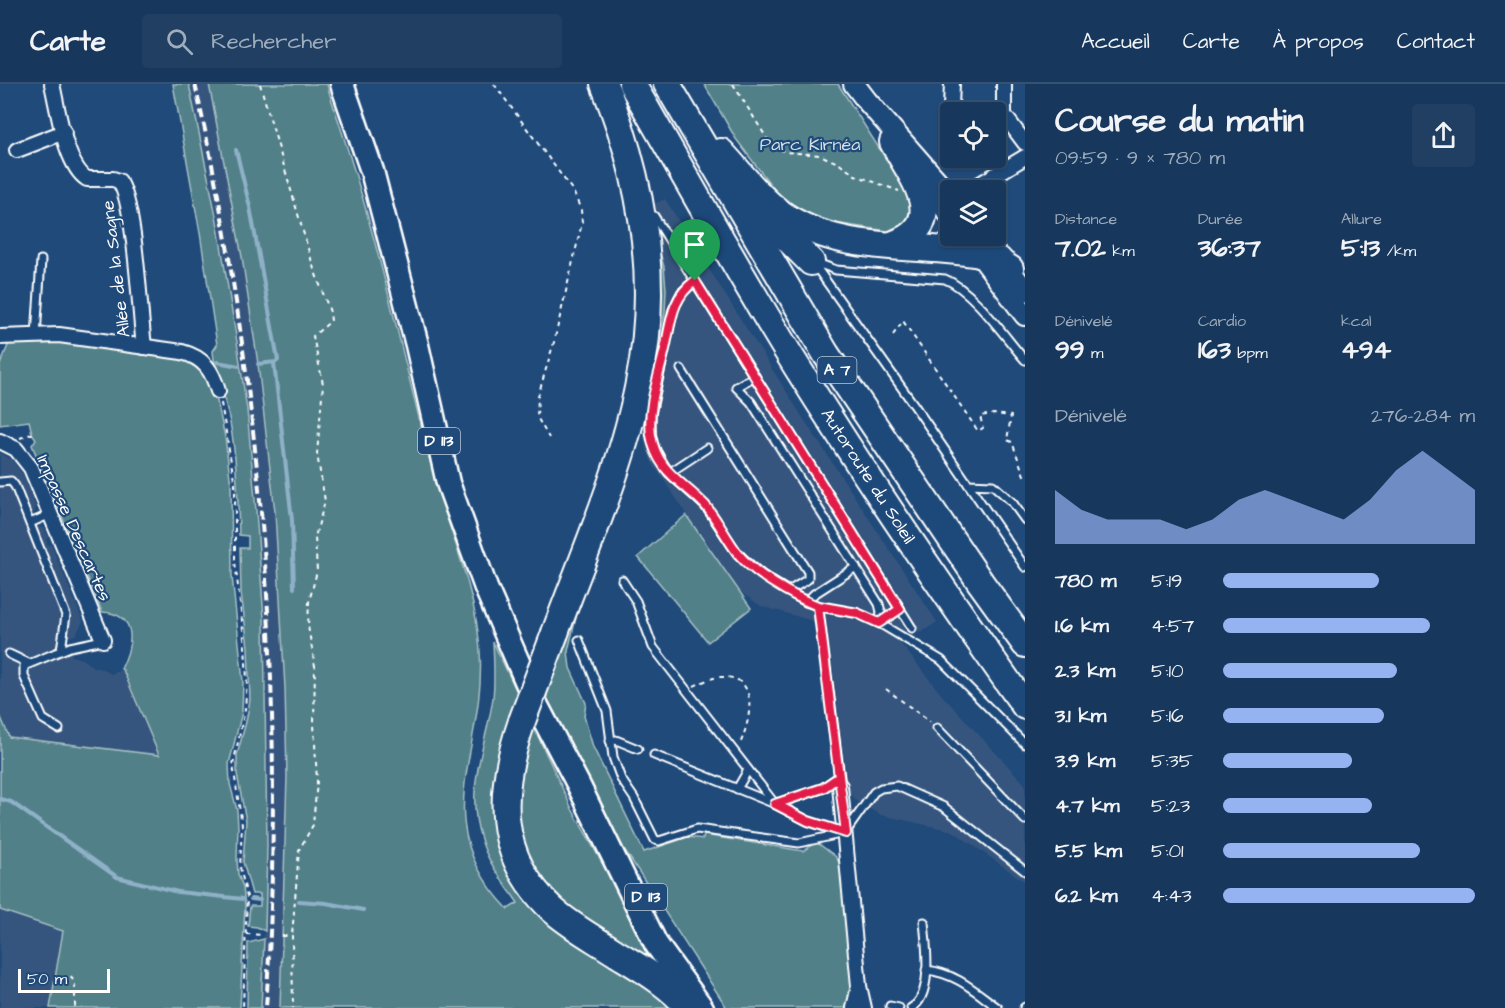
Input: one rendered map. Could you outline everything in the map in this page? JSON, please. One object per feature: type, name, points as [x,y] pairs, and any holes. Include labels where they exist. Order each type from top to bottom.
[{"type":"highway","points":[[604,84],[621,132],[641,204],[646,244],[648,321],[644,357],[633,410],[567,637],[522,721],[509,763],[504,794],[507,828],[522,872],[529,884],[553,910],[666,985],[689,1008]]},
{"type":"highway","name":"Autoroute du Soleil","points":[[632,84],[797,367],[945,594],[1025,706]]},
{"type":"highway","points":[[668,84],[721,152],[757,208],[812,262]]},
{"type":"highway","name":"Autoroute du Soleil","points":[[668,84],[826,354],[1025,644]]},
{"type":"highway","points":[[892,245],[902,242],[918,230],[925,213],[924,200],[893,142]]},
{"type":"highway","points":[[721,152],[776,210],[798,225],[826,236],[850,240],[892,245],[940,243]]},
{"type":"highway","points":[[981,246],[1010,269]]},
{"type":"main road","name":"D 113","points":[[342,84],[372,171],[417,345],[448,483],[486,588],[537,706],[656,944],[702,1008]]},
{"type":"main road","name":"D 113","points":[[578,784],[671,938],[719,1008]]},
{"type":"street","name":"Allée de la Sagne","points":[[52,84],[73,162],[81,175],[93,180],[119,181],[126,191],[144,347]]},
{"type":"street","points":[[854,84],[940,184]]},
{"type":"street","points":[[951,102],[952,84]]},
{"type":"street","points":[[1002,102],[1004,84]]},
{"type":"street","points":[[867,101],[893,142],[940,202]]},
{"type":"street","points":[[1006,122],[1025,143]]},
{"type":"street","points":[[17,150],[64,132]]},
{"type":"street","points":[[987,180],[1025,158]]},
{"type":"street","points":[[979,246],[1025,315]]},
{"type":"street","points":[[1010,269],[1025,291]]},
{"type":"street","points":[[0,338],[59,335],[182,352],[200,360],[212,373],[218,391]]},
{"type":"street","name":"Impasse Descartes","points":[[0,441],[16,449],[27,461],[103,640]]},
{"type":"street","points":[[840,781],[859,986],[864,1008]]},
{"type":"street","points":[[854,1008],[859,986]]},
{"type":"lane","points":[[654,216],[912,628]]},
{"type":"lane","points":[[36,336],[41,260]]},
{"type":"lane","points":[[812,262],[836,270],[945,279],[952,282],[965,291],[1025,360]]},
{"type":"lane","points":[[812,262],[1025,567]]},
{"type":"lane","points":[[695,281],[681,293],[673,310],[651,414],[651,435],[654,447],[669,473],[706,507],[743,559],[762,574],[806,602],[857,613],[879,623],[941,660],[1025,744]]},
{"type":"lane","points":[[681,369],[808,572],[808,579],[789,591]]},
{"type":"lane","points":[[755,376],[736,387],[751,402],[879,604],[881,612],[879,623]]},
{"type":"lane","points":[[669,473],[707,448]]},
{"type":"lane","points":[[0,482],[11,481],[15,486],[66,615],[61,650]]},
{"type":"lane","points":[[968,484],[993,485],[1012,502],[1025,519]]},
{"type":"lane","points":[[30,523],[51,514]]},
{"type":"lane","points":[[806,602],[856,567]]},
{"type":"lane","points":[[622,580],[636,602],[653,647],[775,804]]},
{"type":"lane","points":[[775,804],[840,781],[818,606]]},
{"type":"lane","points":[[879,623],[900,609]]},
{"type":"lane","points":[[567,637],[607,711],[613,757],[621,778],[655,840],[659,841],[697,829],[799,843],[846,833],[874,792],[881,788],[897,786],[944,807],[1025,871]]},
{"type":"lane","points":[[59,729],[43,719],[24,676],[24,666],[61,650],[103,640]]},
{"type":"lane","points":[[9,654],[28,663]]},
{"type":"lane","points":[[937,728],[1025,820]]},
{"type":"lane","points":[[610,741],[616,740],[638,749]]},
{"type":"lane","points":[[654,755],[775,804],[808,821],[846,833]]},
{"type":"lane","points":[[737,789],[748,770]]},
{"type":"lane","points":[[911,1008],[920,1001],[923,992],[926,970],[924,922]]},
{"type":"lane","points":[[926,970],[953,976],[998,1008]]},
{"type":"lane","points":[[890,1006],[899,1008]]},
{"type":"path","points":[[260,84],[331,321],[313,336],[324,384],[317,454],[325,501],[315,537],[317,571],[309,602],[308,626],[315,666],[314,724],[317,782],[313,825],[298,850],[292,936],[293,1008]]},
{"type":"path","points":[[495,84],[573,191],[581,210],[582,223],[554,342],[538,396],[537,417],[549,438]]},
{"type":"path","points":[[733,84],[771,145],[786,152],[820,155],[838,163],[855,175],[902,192]]},
{"type":"path","points":[[893,335],[903,321],[978,431],[983,428],[980,416],[993,414],[1011,416],[1007,440],[1012,442],[1025,478]]},
{"type":"path","points":[[218,391],[226,422],[235,485],[235,561],[245,647],[245,710],[233,765],[242,825],[240,867],[247,897],[243,1008]]},
{"type":"path","points":[[685,689],[720,677],[730,677],[740,682],[747,690],[749,720],[736,754]]},
{"type":"path","points":[[886,689],[937,728]]},
{"type":"path","points":[[246,934],[264,935]]},
{"type":"path","points":[[282,936],[292,936]]},
{"type":"path","points":[[71,976],[75,985],[75,1008]]},
{"type":"shaded area","points":[[189,84],[209,84],[212,93],[242,257],[258,362],[275,512],[285,688],[287,776],[280,1008],[261,1008],[267,845],[264,619],[247,410],[217,221]]},
{"type":"shaded area","points":[[665,199],[803,418],[937,622],[922,632],[908,633],[898,640],[941,694],[1025,784],[1025,882],[953,831],[881,815],[856,801],[847,789],[835,791],[813,621],[761,606],[739,591],[652,463],[645,445],[642,427],[665,313],[648,211],[654,204]]},
{"type":"shaded area","points":[[0,453],[12,460],[23,474],[36,508],[33,516],[37,526],[45,529],[49,538],[46,539],[48,545],[51,544],[83,621],[76,635],[68,637],[72,656],[111,674],[123,669],[160,755],[9,737],[0,715]]},
{"type":"shaded area","points":[[0,910],[63,931],[50,1008],[0,1008]]},
{"type":"green space","points":[[173,84],[189,84],[217,221],[247,410],[264,619],[267,845],[265,931],[248,926],[250,906],[260,906],[260,894],[252,894],[243,862],[246,821],[237,774],[237,755],[250,700],[248,647],[241,592],[240,548],[248,548],[248,536],[239,535],[233,441],[214,361],[213,351],[217,345],[200,233]]},
{"type":"green space","points":[[209,84],[327,84],[366,209],[433,472],[473,605],[480,651],[480,687],[465,785],[464,815],[469,846],[483,877],[508,909],[518,903],[488,857],[476,820],[475,785],[493,698],[493,642],[520,698],[502,847],[678,1008],[280,1008],[287,776],[285,688],[275,512],[258,364],[242,257]]},
{"type":"green space","name":"Parc Kirnéa","points":[[704,84],[838,84],[909,195],[910,211],[905,223],[888,231],[820,221],[780,197],[736,139]]},
{"type":"green space","points":[[648,211],[664,267],[665,313],[642,427],[616,512],[582,593],[568,651],[570,668],[586,703],[584,716],[593,747],[644,852],[688,837],[703,839],[704,835],[803,851],[816,842],[835,856],[842,866],[853,996],[850,1008],[727,1008],[615,835],[541,686],[626,445]]},
{"type":"green space","points":[[60,341],[169,357],[174,355],[199,363],[214,388],[225,437],[231,486],[232,576],[243,682],[242,712],[229,764],[230,784],[237,810],[238,874],[243,887],[245,906],[240,1008],[50,1008],[63,931],[0,910],[0,715],[9,737],[159,755],[121,669],[130,642],[128,625],[114,614],[102,612],[32,445],[36,439],[29,421],[0,425],[0,365],[9,343]]},
{"type":"green space","points":[[686,515],[751,608],[708,642],[638,557]]},
{"type":"green space","points":[[529,717],[572,809],[667,973],[550,901],[510,818]]},
{"type":"green space","points":[[264,939],[261,1008],[247,1008],[248,943]]},
{"type":"waterway","points":[[236,150],[250,207],[278,360],[258,364]]},
{"type":"waterway","points":[[217,362],[239,366]]},
{"type":"waterway","points":[[274,363],[292,520],[294,588]]},
{"type":"waterway","points":[[0,799],[11,802],[117,877],[178,892],[243,899]]},
{"type":"waterway","points":[[251,899],[260,900]]},
{"type":"waterway","points":[[299,901],[363,910]]},
{"type":"railway","points":[[195,84],[238,312],[253,428],[264,543],[273,776],[266,1008]]},
{"type":"route","points":[[695,281],[681,293],[673,310],[651,414],[651,435],[654,447],[676,482],[706,507],[737,553],[777,585],[806,602],[818,606],[846,833],[808,821],[775,804],[823,788],[839,777],[818,606],[857,613],[879,623],[900,609],[695,281]]}]
